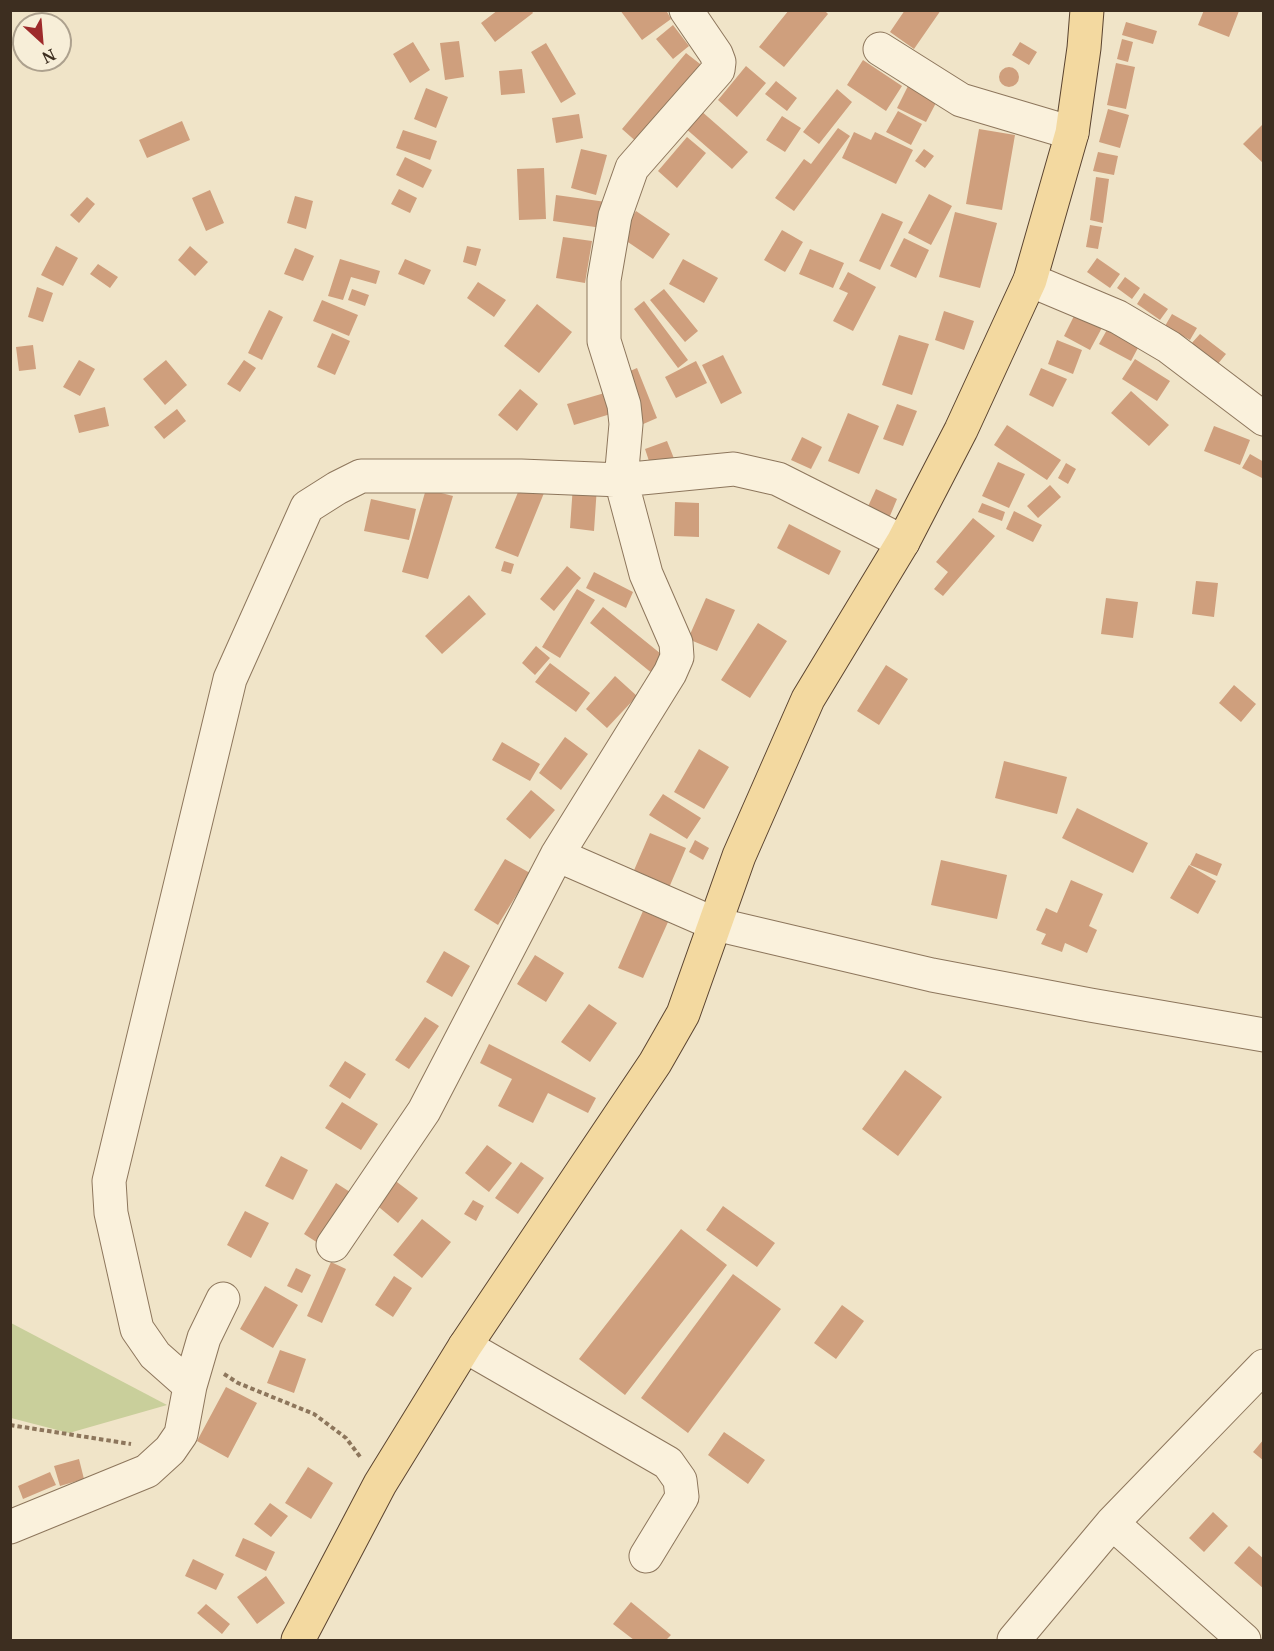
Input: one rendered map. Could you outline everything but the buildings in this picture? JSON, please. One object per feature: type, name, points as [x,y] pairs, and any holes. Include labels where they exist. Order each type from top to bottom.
[{"type":"main road","points":[[298,1641],[380,1484],[465,1346],[656,1063],[683,1014],[739,856],[808,699],[903,542],[961,430],[1030,280],[1072,133],[1087,10]]},
{"type":"street","points":[[333,1245],[424,1111],[557,855],[670,673],[677,657],[676,642],[646,574],[621,480],[626,424],[624,405],[604,341],[604,280],[615,216],[632,168],[718,70],[719,62],[716,54],[686,10]]},
{"type":"street","points":[[880,49],[961,100],[1072,133]]},
{"type":"street","points":[[1030,280],[1118,317],[1169,347],[1263,419]]},
{"type":"street","points":[[190,1386],[155,1355],[137,1329],[111,1213],[109,1181],[230,679],[307,507],[361,476],[521,476],[621,480],[734,469],[778,479],[903,542]]},
{"type":"street","points":[[557,855],[715,924],[932,975],[1263,1035]]},
{"type":"street","points":[[10,1527],[147,1471],[170,1450],[181,1434],[190,1386],[204,1338],[223,1299]]},
{"type":"street","points":[[465,1346],[668,1463],[680,1480],[682,1497],[646,1556]]},
{"type":"street","points":[[1014,1641],[1113,1523],[1263,1366]]},
{"type":"street","points":[[1113,1523],[1244,1641]]},
{"type":"path","points":[[190,1386],[213,1367],[238,1383],[314,1414],[346,1438],[380,1484]]},
{"type":"path","points":[[10,1425],[170,1450]]},
{"type":"green space","points":[[10,1323],[167,1405],[69,1433],[11,1418]]}]
